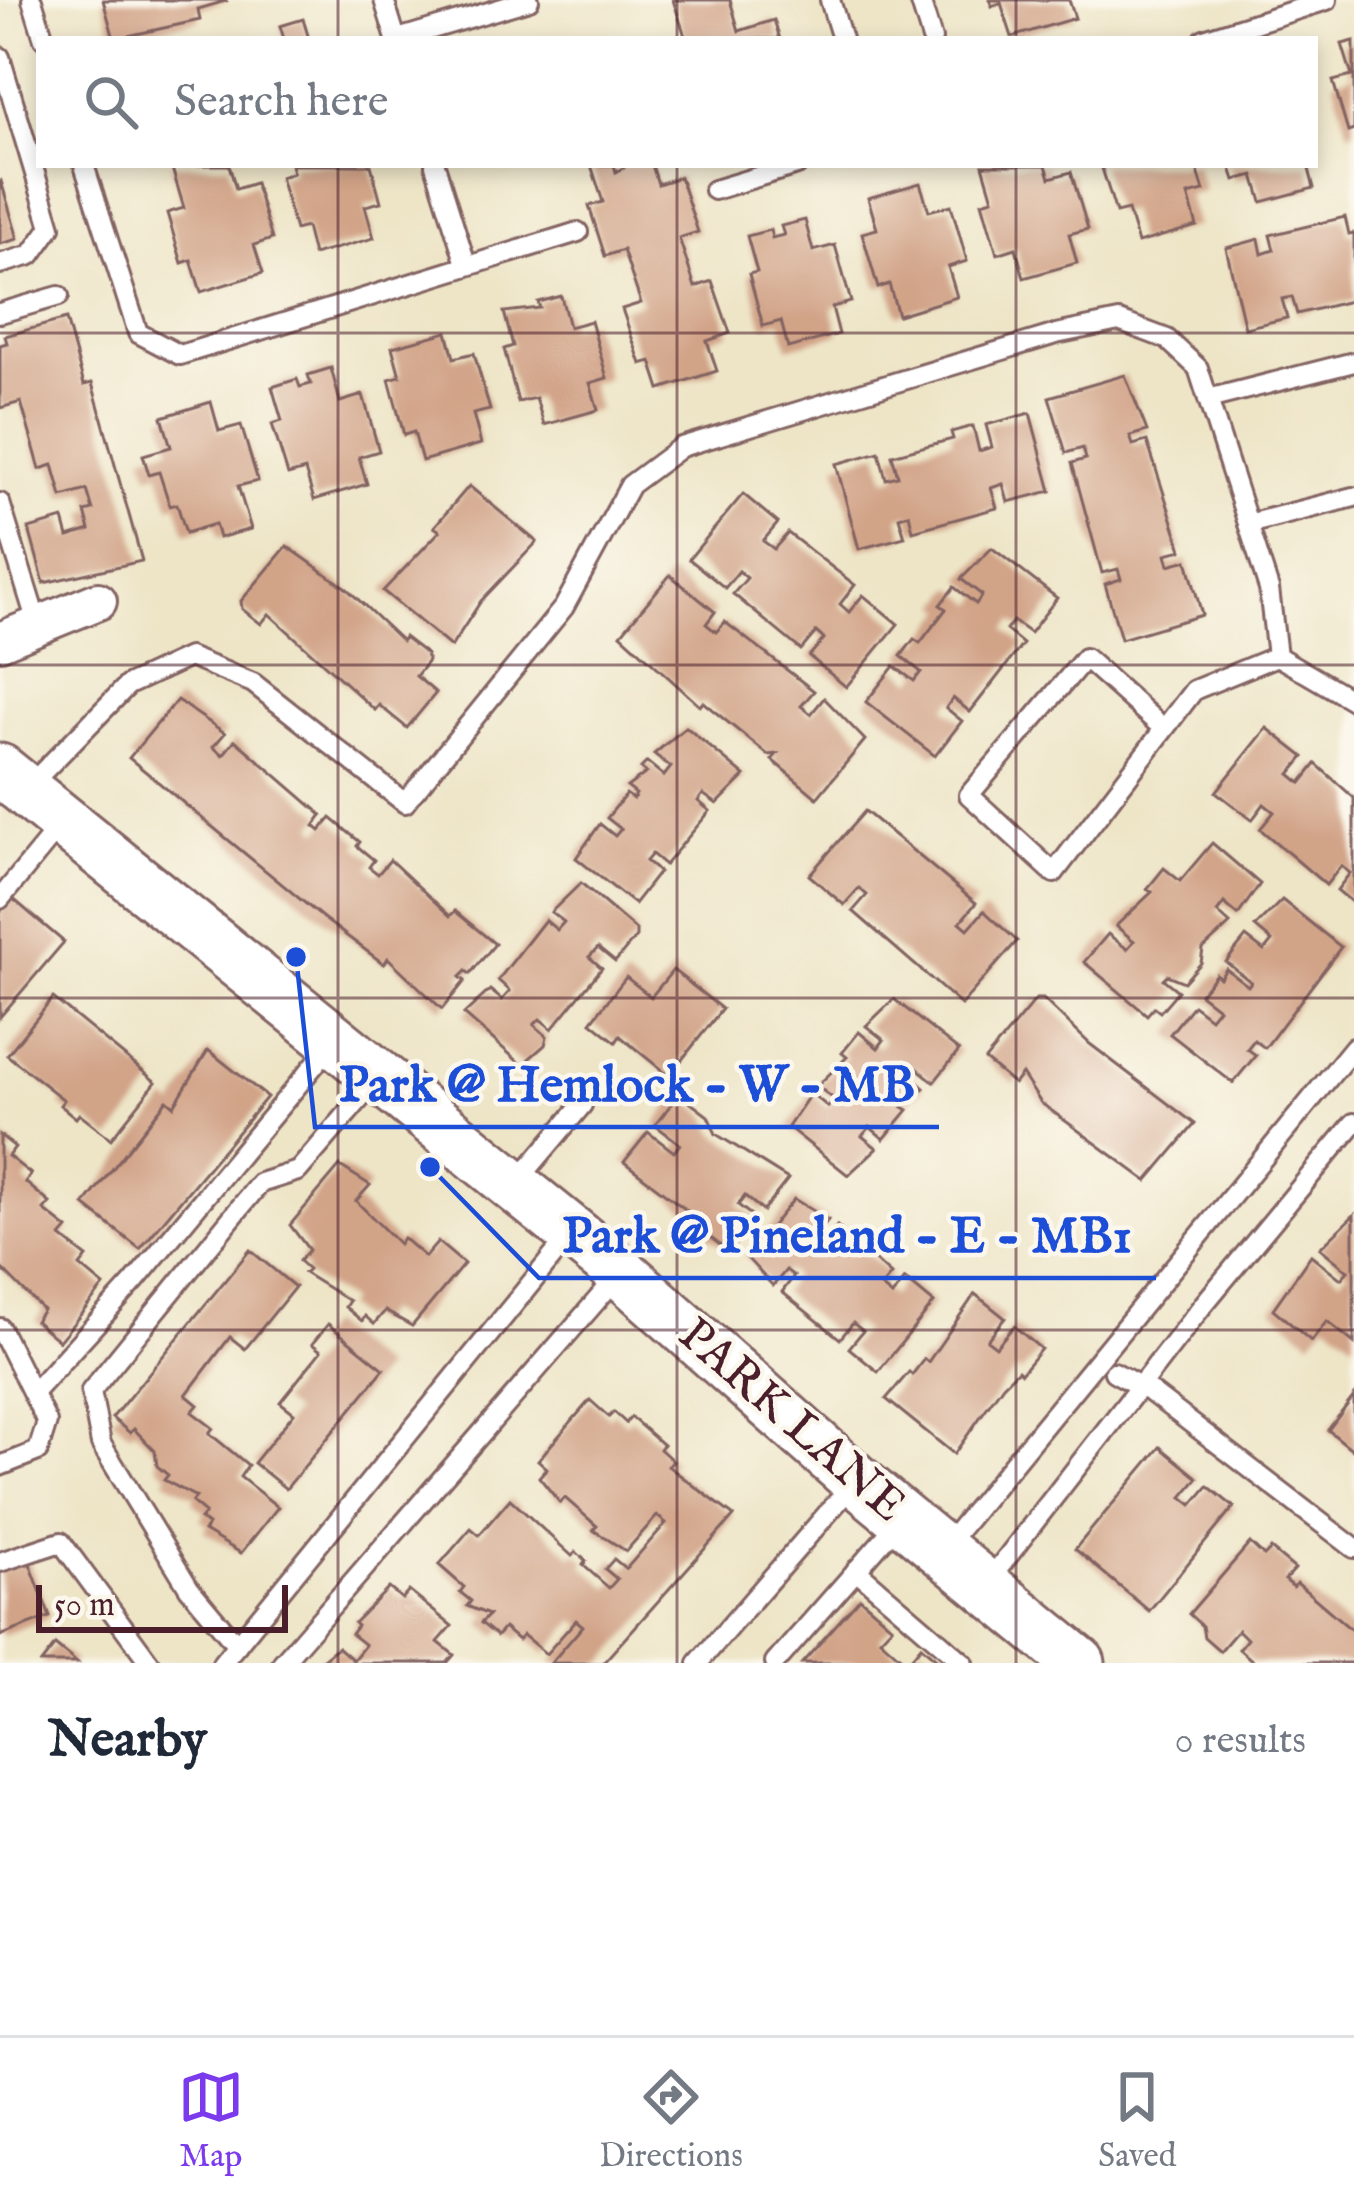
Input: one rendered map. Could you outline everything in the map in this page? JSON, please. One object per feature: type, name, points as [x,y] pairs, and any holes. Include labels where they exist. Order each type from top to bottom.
[{"type":"main road","name":"PARK LANE","points":[[29,794],[621,1272],[856,1480],[1079,1663]]},
{"type":"street","points":[[0,641],[98,601]]},
{"type":"lane","points":[[32,0],[43,36]]},
{"type":"lane","points":[[384,0],[396,36]]},
{"type":"lane","points":[[407,36],[529,0]]},
{"type":"lane","points":[[830,0],[841,36]]},
{"type":"lane","points":[[920,0],[931,36]]},
{"type":"lane","points":[[1210,36],[1266,10],[1327,0]]},
{"type":"lane","points":[[0,57],[51,227],[31,255],[0,264]]},
{"type":"lane","points":[[85,168],[138,333],[180,355],[578,232]]},
{"type":"lane","points":[[436,168],[466,264]]},
{"type":"lane","points":[[714,190],[787,168]]},
{"type":"lane","points":[[0,313],[59,296]]},
{"type":"lane","points":[[0,899],[29,794],[128,685],[189,657],[253,683],[405,803],[564,608],[630,485],[681,447],[1056,334],[1119,321],[1167,339],[1198,368],[1269,590],[1277,656]]},
{"type":"lane","points":[[1208,399],[1354,362]]},
{"type":"lane","points":[[1248,524],[1354,496]]},
{"type":"lane","points":[[0,503],[38,626]]},
{"type":"lane","points":[[1277,656],[1354,701]]},
{"type":"lane","points":[[1164,729],[1085,658],[969,795],[1054,873],[1194,690],[1277,656]]},
{"type":"lane","points":[[33,1393],[134,1282],[334,1041]]},
{"type":"lane","points":[[942,1550],[1354,1047]]},
{"type":"lane","points":[[237,1645],[189,1588],[101,1444],[91,1390],[260,1184],[298,1171],[378,1078]]},
{"type":"lane","points":[[514,1185],[582,1105]]},
{"type":"lane","points":[[985,1586],[1354,1123]]},
{"type":"lane","points":[[222,1663],[572,1233]]},
{"type":"lane","points":[[282,1663],[621,1272]]},
{"type":"lane","points":[[0,1328],[47,1422],[38,1451],[0,1466]]},
{"type":"lane","points":[[1114,1372],[1354,1548]]},
{"type":"lane","points":[[698,1663],[856,1480]]},
{"type":"lane","points":[[775,1663],[902,1518]]},
{"type":"lane","points":[[0,1562],[61,1542],[150,1663]]},
{"type":"lane","points":[[856,1570],[964,1663]]},
{"type":"building","points":[[103,0],[226,1],[198,9],[200,20],[113,36]]},
{"type":"building","points":[[673,0],[730,0],[739,31],[774,20],[779,36],[685,36]]},
{"type":"building","points":[[990,0],[1069,0],[1075,18],[1012,36],[1001,3],[992,6]]},
{"type":"building","points":[[303,19],[308,36],[283,36],[280,26]]},
{"type":"building","points":[[1354,41],[1354,130],[1348,132],[1333,81],[1352,76],[1342,44]]},
{"type":"building","points":[[172,168],[230,168],[236,189],[255,183],[272,239],[254,245],[263,273],[201,292],[191,260],[182,263],[167,213],[184,208]]},
{"type":"building","points":[[292,168],[372,168],[381,202],[365,206],[374,238],[313,255],[306,227],[295,230],[280,177],[293,173]]},
{"type":"building","points":[[592,168],[615,168],[616,172],[653,168],[658,184],[680,177],[698,232],[679,238],[695,287],[712,281],[730,333],[707,341],[717,371],[660,389],[651,361],[641,364],[622,309],[641,303],[623,250],[605,256],[589,206],[603,202]]},
{"type":"building","points":[[984,168],[1047,168],[1050,178],[1071,172],[1088,229],[1069,234],[1077,263],[1024,278],[1016,248],[997,254],[982,202],[993,199]]},
{"type":"building","points":[[1102,168],[1197,168],[1204,191],[1188,195],[1197,226],[1138,243],[1128,210],[1116,213]]},
{"type":"building","points":[[1231,168],[1309,168],[1314,188],[1262,202],[1254,175],[1235,180]]},
{"type":"building","points":[[0,182],[18,239],[0,244]]},
{"type":"building","points":[[920,183],[929,211],[951,205],[967,261],[948,267],[957,297],[898,315],[889,284],[878,288],[862,233],[877,229],[868,198]]},
{"type":"building","points":[[1345,217],[1349,234],[1354,233],[1354,300],[1297,314],[1292,297],[1282,299],[1287,318],[1245,328],[1226,248],[1259,239],[1262,254],[1274,250],[1270,235]]},
{"type":"building","points":[[805,220],[813,251],[835,245],[851,302],[832,307],[839,334],[788,348],[781,321],[763,326],[749,274],[757,272],[747,236],[770,230],[772,238],[784,235],[781,226]]},
{"type":"building","points":[[561,296],[569,327],[591,321],[607,378],[590,383],[598,410],[544,425],[536,398],[518,402],[504,349],[513,346],[504,312],[540,308],[538,302]]},
{"type":"building","points":[[66,319],[84,385],[92,383],[142,561],[44,583],[29,529],[63,519],[68,537],[90,530],[85,512],[93,510],[87,490],[62,497],[53,465],[40,469],[21,402],[0,408],[0,345],[7,343],[5,336]]},
{"type":"building","points":[[447,332],[454,358],[474,353],[490,410],[473,414],[481,444],[422,461],[414,432],[404,435],[389,379],[400,376],[392,347]]},
{"type":"building","points":[[331,368],[340,402],[363,395],[379,451],[359,457],[367,484],[314,500],[305,470],[288,475],[272,424],[282,421],[272,387],[297,379],[300,387],[311,384],[308,375]]},
{"type":"building","points":[[1125,375],[1147,431],[1130,436],[1133,445],[1147,441],[1182,550],[1166,554],[1169,565],[1187,560],[1202,615],[1121,639],[1105,584],[1121,579],[1118,569],[1102,573],[1072,463],[1086,459],[1083,448],[1066,453],[1049,397]]},
{"type":"building","points":[[211,402],[219,431],[241,425],[258,481],[238,486],[251,529],[219,538],[215,524],[186,533],[177,504],[170,506],[159,472],[149,475],[143,455],[171,447],[162,417]]},
{"type":"building","points":[[1030,413],[1051,491],[1008,502],[1003,484],[991,488],[997,508],[913,531],[909,514],[899,517],[905,537],[859,549],[836,464],[879,452],[886,479],[898,476],[892,455],[953,439],[951,432],[973,426],[979,451],[992,447],[986,425]]},
{"type":"building","points":[[469,486],[537,542],[481,601],[451,647],[383,591],[440,531],[434,527]]},
{"type":"building","points":[[743,494],[778,523],[763,541],[774,549],[788,533],[855,585],[840,604],[849,612],[863,595],[898,624],[846,687],[809,656],[824,639],[816,632],[801,650],[733,594],[747,578],[739,571],[725,588],[689,559]]},
{"type":"building","points":[[287,546],[346,588],[402,641],[404,637],[426,654],[428,661],[416,676],[436,693],[407,728],[379,705],[375,710],[269,614],[261,624],[242,609],[241,601]]},
{"type":"building","points":[[992,548],[1057,598],[1030,633],[1013,621],[1006,630],[1023,644],[970,712],[953,698],[946,708],[962,721],[935,756],[866,702],[894,666],[914,681],[921,672],[901,656],[914,639],[920,643],[946,609],[940,605],[954,587],[976,604],[982,595],[961,579]]},
{"type":"building","points":[[670,575],[715,612],[706,624],[716,632],[725,622],[814,691],[801,706],[811,714],[824,698],[865,740],[817,798],[772,760],[777,754],[768,755],[703,702],[700,706],[621,634]]},
{"type":"building","points":[[177,700],[225,733],[213,747],[223,755],[235,740],[322,815],[314,826],[320,831],[331,818],[360,842],[357,846],[374,860],[369,867],[378,874],[390,860],[450,916],[455,911],[495,944],[470,974],[466,971],[460,977],[465,981],[442,1009],[388,958],[384,964],[323,918],[129,758]]},
{"type":"building","points":[[686,727],[745,776],[717,804],[703,794],[698,801],[710,811],[665,865],[652,854],[646,861],[659,872],[634,904],[576,858],[600,824],[615,836],[621,829],[607,818],[626,794],[633,799],[636,794],[627,787],[646,773],[641,768],[647,762],[664,776],[671,767],[654,754]]},
{"type":"building","points":[[1267,728],[1304,757],[1290,774],[1301,783],[1316,764],[1354,798],[1354,904],[1337,890],[1350,873],[1341,866],[1326,885],[1260,829],[1274,812],[1264,804],[1252,820],[1216,792]]},
{"type":"building","points":[[865,811],[976,903],[960,922],[968,929],[984,911],[1017,941],[961,1005],[853,911],[867,895],[859,888],[844,905],[809,875]]},
{"type":"building","points":[[1212,843],[1260,884],[1238,915],[1224,903],[1217,912],[1230,924],[1203,949],[1201,963],[1184,982],[1167,975],[1163,979],[1178,991],[1160,1012],[1154,1007],[1147,1015],[1084,962],[1108,934],[1127,949],[1134,941],[1116,926],[1152,892],[1147,889],[1164,868],[1180,881]]},
{"type":"building","points":[[581,883],[636,930],[636,937],[615,962],[598,948],[589,957],[602,968],[552,1029],[540,1019],[534,1025],[547,1036],[545,1045],[522,1065],[464,1014],[490,990],[502,1000],[510,991],[498,980],[545,920],[557,930],[564,922],[551,912]]},
{"type":"building","points":[[12,898],[64,942],[0,1017],[0,912]]},
{"type":"building","points":[[1282,900],[1341,947],[1265,1048],[1254,1040],[1247,1049],[1256,1055],[1233,1083],[1170,1034],[1193,1005],[1210,1018],[1218,1008],[1200,994],[1216,974],[1220,978],[1226,969],[1248,986],[1251,982],[1226,962],[1246,937],[1264,951],[1272,941],[1255,927]]},
{"type":"building","points":[[673,970],[722,1009],[669,1076],[620,1036],[616,1042],[591,1022],[626,977],[651,997]]},
{"type":"building","points":[[53,998],[156,1082],[111,1139],[79,1114],[76,1118],[60,1105],[64,1100],[7,1055]]},
{"type":"building","points":[[894,999],[959,1051],[934,1082],[917,1068],[910,1076],[924,1088],[903,1107],[908,1110],[884,1139],[870,1127],[862,1136],[877,1148],[848,1175],[788,1127],[811,1093],[828,1107],[834,1099],[817,1086],[847,1057],[842,1053],[859,1032],[878,1048],[884,1040],[866,1026]]},
{"type":"building","points":[[1036,999],[1043,999],[1090,1044],[1195,1124],[1147,1181],[1041,1103],[1022,1074],[1014,1084],[985,1060]]},
{"type":"building","points":[[208,1050],[267,1097],[140,1249],[84,1205],[167,1100],[174,1106]]},
{"type":"building","points":[[679,1094],[708,1116],[716,1134],[788,1179],[763,1211],[745,1196],[738,1205],[755,1218],[729,1252],[703,1232],[707,1226],[624,1162],[648,1132],[674,1152],[680,1144],[655,1125]]},
{"type":"building","points":[[0,1135],[15,1147],[8,1156],[31,1174],[25,1182],[50,1203],[44,1210],[68,1229],[61,1237],[87,1257],[80,1266],[104,1286],[59,1341],[35,1321],[43,1310],[0,1267]]},
{"type":"building","points":[[340,1166],[370,1185],[356,1201],[399,1244],[403,1238],[425,1257],[438,1242],[464,1264],[412,1326],[385,1311],[374,1324],[365,1316],[362,1321],[345,1307],[349,1301],[304,1273],[308,1269],[299,1261],[309,1250],[290,1225]]},
{"type":"building","points":[[794,1199],[828,1220],[816,1235],[824,1242],[837,1226],[891,1275],[881,1287],[892,1296],[905,1279],[934,1303],[878,1372],[849,1348],[863,1331],[853,1323],[840,1339],[782,1292],[794,1276],[786,1270],[773,1286],[746,1257]]},
{"type":"building","points":[[1354,1215],[1354,1343],[1327,1321],[1311,1341],[1273,1309],[1311,1255],[1341,1279],[1348,1271],[1320,1248]]},
{"type":"building","points":[[250,1250],[295,1287],[245,1349],[230,1337],[186,1395],[198,1405],[192,1412],[213,1428],[209,1433],[248,1465],[240,1477],[278,1507],[241,1553],[204,1531],[208,1525],[200,1519],[205,1513],[192,1502],[196,1497],[164,1480],[168,1475],[157,1466],[155,1451],[134,1429],[130,1433],[112,1418]]},
{"type":"building","points":[[975,1294],[1005,1318],[987,1340],[996,1347],[1014,1326],[1041,1349],[1021,1373],[1018,1370],[1003,1385],[954,1454],[886,1399],[909,1372],[912,1375],[924,1359],[928,1362]]},
{"type":"building","points":[[328,1324],[384,1369],[286,1489],[254,1463],[294,1413],[280,1402],[321,1351],[312,1344]]},
{"type":"building","points":[[1354,1396],[1354,1451],[1328,1430]]},
{"type":"building","points":[[590,1400],[609,1417],[614,1412],[626,1423],[631,1417],[663,1445],[660,1449],[673,1461],[668,1466],[734,1516],[603,1663],[551,1663],[583,1626],[576,1620],[546,1654],[523,1635],[518,1640],[504,1628],[497,1636],[481,1623],[489,1615],[467,1606],[471,1601],[460,1592],[464,1587],[439,1565],[471,1528],[479,1535],[510,1499],[572,1556],[576,1552],[586,1561],[583,1565],[609,1588],[617,1579],[605,1569],[614,1559],[626,1569],[666,1523],[657,1516],[626,1551],[593,1530],[597,1526],[565,1498],[560,1503],[539,1477],[547,1468],[538,1460]]},
{"type":"building","points":[[1160,1447],[1198,1478],[1182,1497],[1192,1505],[1208,1486],[1234,1507],[1149,1611],[1075,1549]]},
{"type":"building","points":[[1250,1543],[1264,1556],[1271,1549],[1295,1569],[1285,1580],[1293,1587],[1297,1583],[1354,1632],[1354,1663],[1255,1663],[1239,1649],[1247,1639],[1238,1630],[1220,1651],[1204,1637],[1202,1626],[1189,1614]]},
{"type":"building","points":[[29,1561],[50,1617],[0,1636],[0,1572]]},
{"type":"building","points":[[389,1588],[402,1599],[409,1591],[452,1626],[438,1642],[454,1655],[447,1663],[318,1663],[338,1647],[353,1660],[365,1645],[351,1634],[357,1626],[354,1623]]},
{"type":"building","points":[[860,1598],[892,1626],[880,1639],[907,1663],[802,1663]]},
{"type":"building","points":[[55,1645],[77,1663],[41,1663]]},
{"type":"building","points":[[921,1646],[941,1663],[907,1663]]},
{"type":"place","name":"Park @ Hemlock - W - MB","points":[[296,957]]},
{"type":"place","name":"Park @ Pineland - E - MB1","points":[[430,1167]]}]
